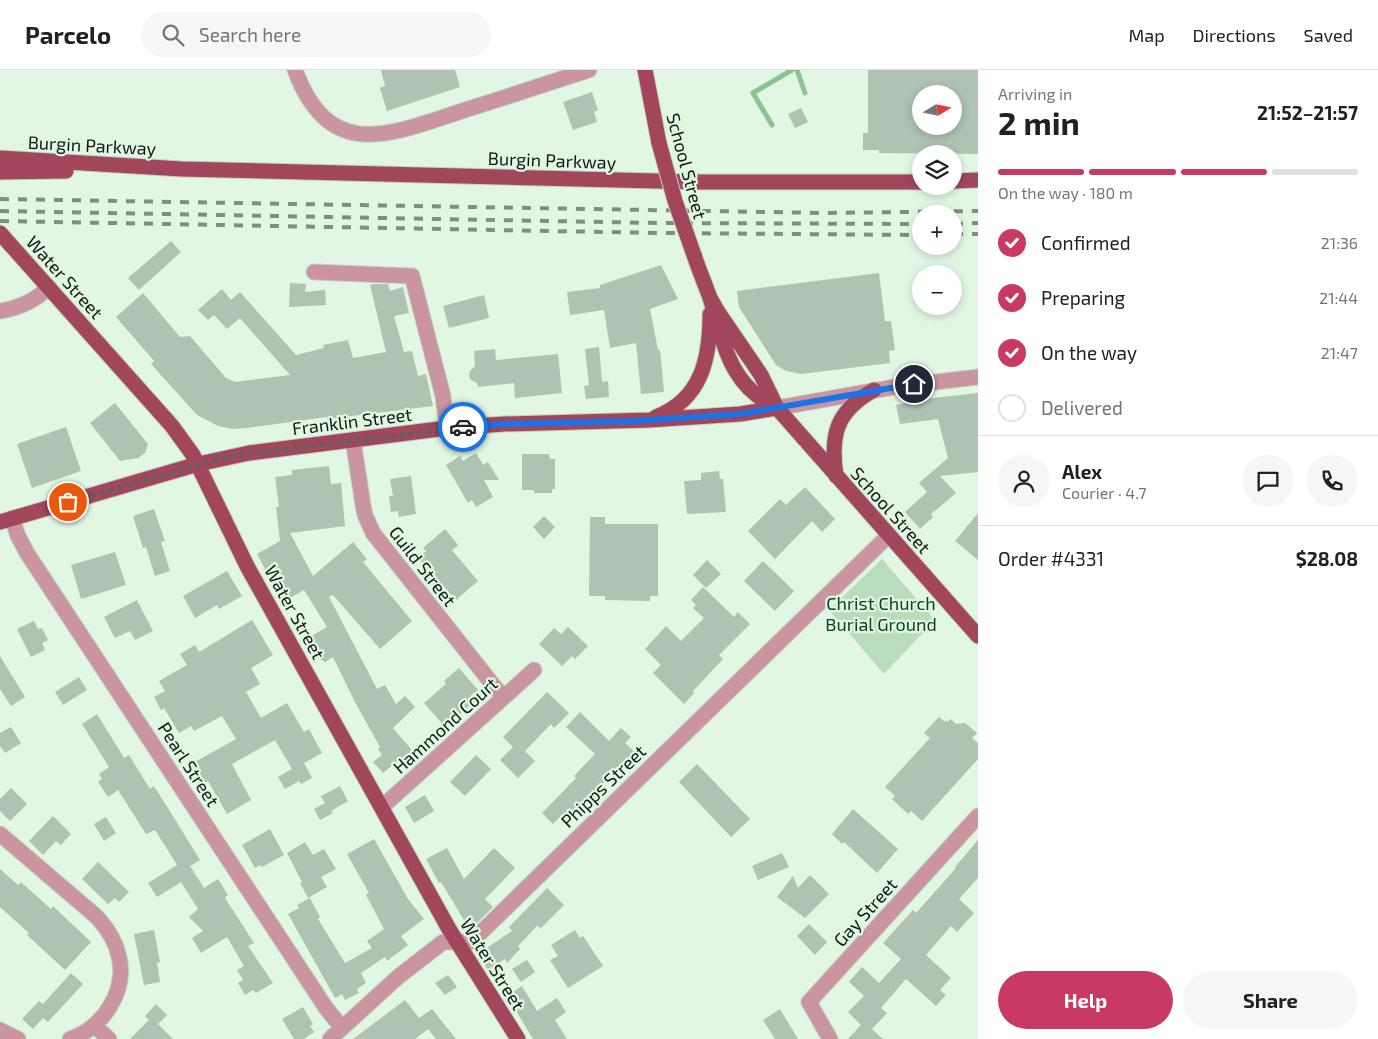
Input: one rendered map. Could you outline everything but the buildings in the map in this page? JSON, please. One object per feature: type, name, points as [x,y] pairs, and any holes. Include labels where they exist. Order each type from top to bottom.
[{"type":"main road","name":"School Street","points":[[644,70],[659,143],[675,200],[710,298],[727,354],[741,380],[755,396],[777,408],[978,636]]},
{"type":"main road","name":"Burgin Parkway","points":[[0,158],[182,169],[696,182],[912,182]]},
{"type":"main road","name":"Burgin Parkway","points":[[0,172],[182,169]]},
{"type":"main road","points":[[962,181],[978,180]]},
{"type":"main road","name":"Water Street","points":[[0,233],[189,447],[247,566],[456,942],[518,1039]]},
{"type":"main road","points":[[649,420],[661,415],[680,402],[689,393],[706,364],[710,298]]},
{"type":"main road","points":[[836,476],[834,448],[837,428],[853,404],[874,390]]},
{"type":"main road","name":"Franklin Street","points":[[6,520],[198,464],[239,454],[447,428],[504,424],[649,420],[740,414],[777,408]]},
{"type":"street","points":[[295,70],[311,103],[324,118],[342,129],[364,135],[385,134],[408,128],[589,70]]},
{"type":"street","points":[[314,272],[412,276],[443,396],[447,428]]},
{"type":"street","points":[[0,311],[22,306],[49,288]]},
{"type":"street","points":[[777,408],[874,390],[978,377]]},
{"type":"street","name":"Guild Street","points":[[353,440],[365,515],[373,533],[504,697]]},
{"type":"street","name":"Pearl Street","points":[[6,520],[326,1008],[342,1028]]},
{"type":"street","name":"Phipps Street","points":[[330,1039],[398,977],[443,942],[471,942],[888,535]]},
{"type":"street","name":"Hammond Court","points":[[382,807],[534,670]]},
{"type":"street","name":"Gay Street","points":[[830,1039],[809,1002],[978,816]]},
{"type":"street","points":[[0,834],[97,917],[113,939],[120,957],[119,984],[112,1003],[95,1026],[81,1035],[70,1039]]},
{"type":"street","points":[[95,1026],[109,1039]]},
{"type":"street","points":[[0,1030],[18,1039]]},
{"type":"green space","name":"Christ Church Burial Ground","points":[[882,559],[935,620],[884,674],[829,610]]},
{"type":"waterway","points":[[772,125],[753,93],[792,70]]},
{"type":"waterway","points":[[797,70],[805,93]]},
{"type":"railway","points":[[0,199],[826,213],[978,211]]},
{"type":"railway","points":[[0,211],[657,223],[912,224]]},
{"type":"railway","points":[[0,221],[661,233],[912,235]]},
{"type":"railway","points":[[962,224],[978,223]]},
{"type":"railway","points":[[962,234],[978,234]]},
{"type":"way so far","points":[[68,502],[231,456],[463,427]]},
{"type":"route","points":[[463,427],[504,424],[634,421],[740,414],[914,384]]}]
